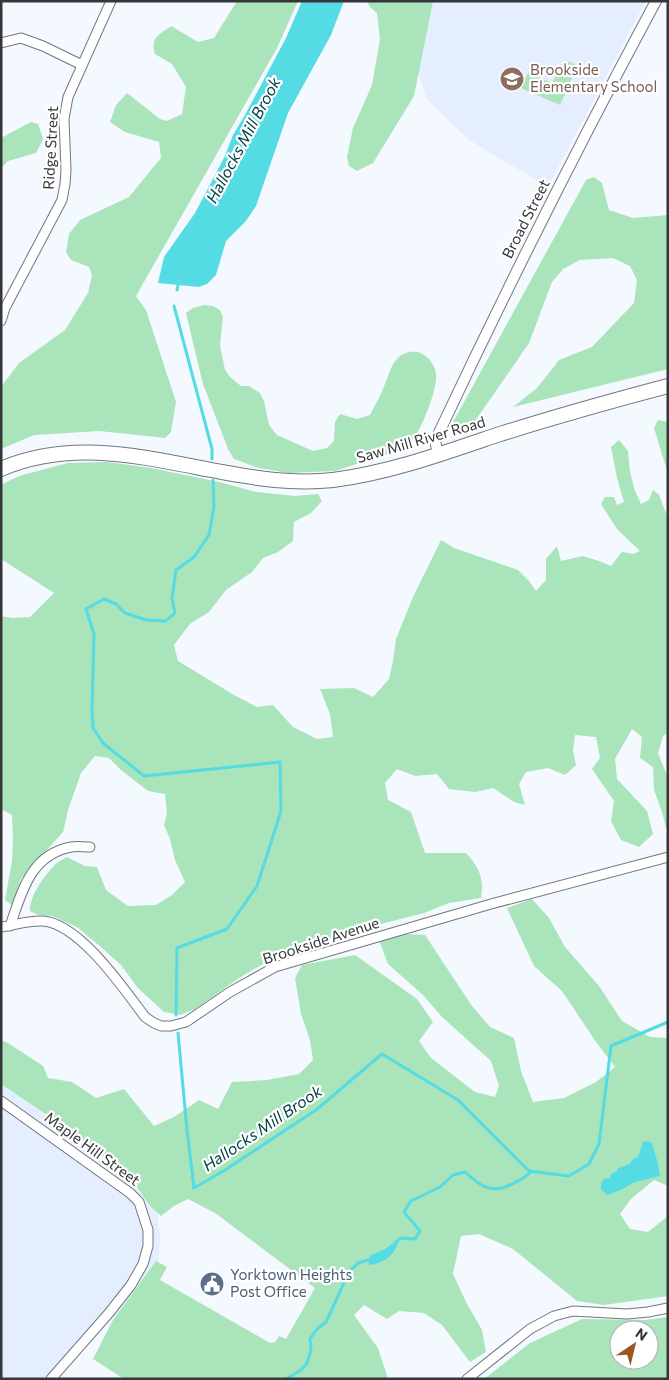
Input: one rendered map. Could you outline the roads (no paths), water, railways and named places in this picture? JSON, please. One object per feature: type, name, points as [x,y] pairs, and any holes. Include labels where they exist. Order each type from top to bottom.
[{"type":"highway","name":"Saw Mill River Road","points":[[1,468],[38,456],[68,452],[97,452],[127,454],[268,480],[312,481],[334,479],[394,468],[543,421],[668,386]]},
{"type":"street","name":"Ridge Street","points":[[1,321],[4,308],[62,200],[66,170],[64,119],[68,97],[111,1]]},
{"type":"street","name":"Broad Street","points":[[438,454],[435,441],[472,363],[603,100],[656,1]]},
{"type":"street","points":[[1,43],[21,38],[44,46],[82,65]]},
{"type":"street","points":[[6,926],[25,883],[41,861],[58,851],[73,847],[90,847]]},
{"type":"street","name":"Brookside Avenue","points":[[6,926],[44,921],[58,924],[71,932],[98,957],[146,1017],[161,1026],[171,1026],[186,1022],[230,992],[275,967],[474,908],[668,857]]},
{"type":"street","name":"Maple Hill Street","points":[[1,1101],[130,1193],[139,1202],[146,1223],[148,1246],[144,1264],[109,1314],[51,1379]]},
{"type":"street","points":[[467,1379],[530,1329],[554,1316],[573,1311],[627,1314],[668,1308]]},
{"type":"water","points":[[302,1],[344,1],[331,35],[288,113],[256,206],[246,221],[226,241],[216,275],[207,284],[199,287],[158,283],[164,257],[195,213],[225,156],[233,135],[286,38]]},
{"type":"water","points":[[648,1141],[652,1143],[660,1176],[635,1182],[607,1195],[601,1189],[604,1179],[610,1178],[611,1174],[617,1171],[618,1168],[630,1164],[633,1159],[638,1157],[643,1142]]},
{"type":"water","points":[[395,1242],[398,1243],[394,1252],[383,1261],[369,1265],[368,1260],[371,1255]]},
{"type":"waterway","name":"Hallocks Mill Brook","points":[[177,290],[179,281]]},
{"type":"waterway","name":"Hallocks Mill Brook","points":[[174,306],[212,449],[212,459]]},
{"type":"waterway","name":"Hallocks Mill Brook","points":[[176,1015],[177,948],[227,929],[257,886],[281,811],[280,762],[144,776],[103,743],[93,728],[94,634],[86,609],[104,599],[116,604],[125,613],[146,620],[166,621],[175,613],[172,599],[176,570],[194,557],[209,535],[214,507],[213,480]]},
{"type":"waterway","name":"Hallocks Mill Brook","points":[[178,1033],[194,1188],[225,1170],[316,1110],[382,1054],[458,1100],[529,1171],[569,1176],[589,1164],[599,1144],[611,1046],[668,1022]]},
{"type":"waterway","points":[[396,1242],[401,1238],[415,1239],[420,1231],[404,1212],[411,1201],[440,1187],[453,1175],[465,1172],[476,1182],[493,1189],[506,1187],[519,1181],[531,1171]]},
{"type":"waterway","points":[[286,1379],[301,1370],[307,1363],[311,1350],[310,1339],[317,1329],[326,1322],[349,1272],[358,1263],[368,1260]]},
{"type":"place","name":"Brookside Elementary School","points":[[512,79]]},
{"type":"place","name":"Yorktown Heights Post Office","points":[[212,1284]]}]
